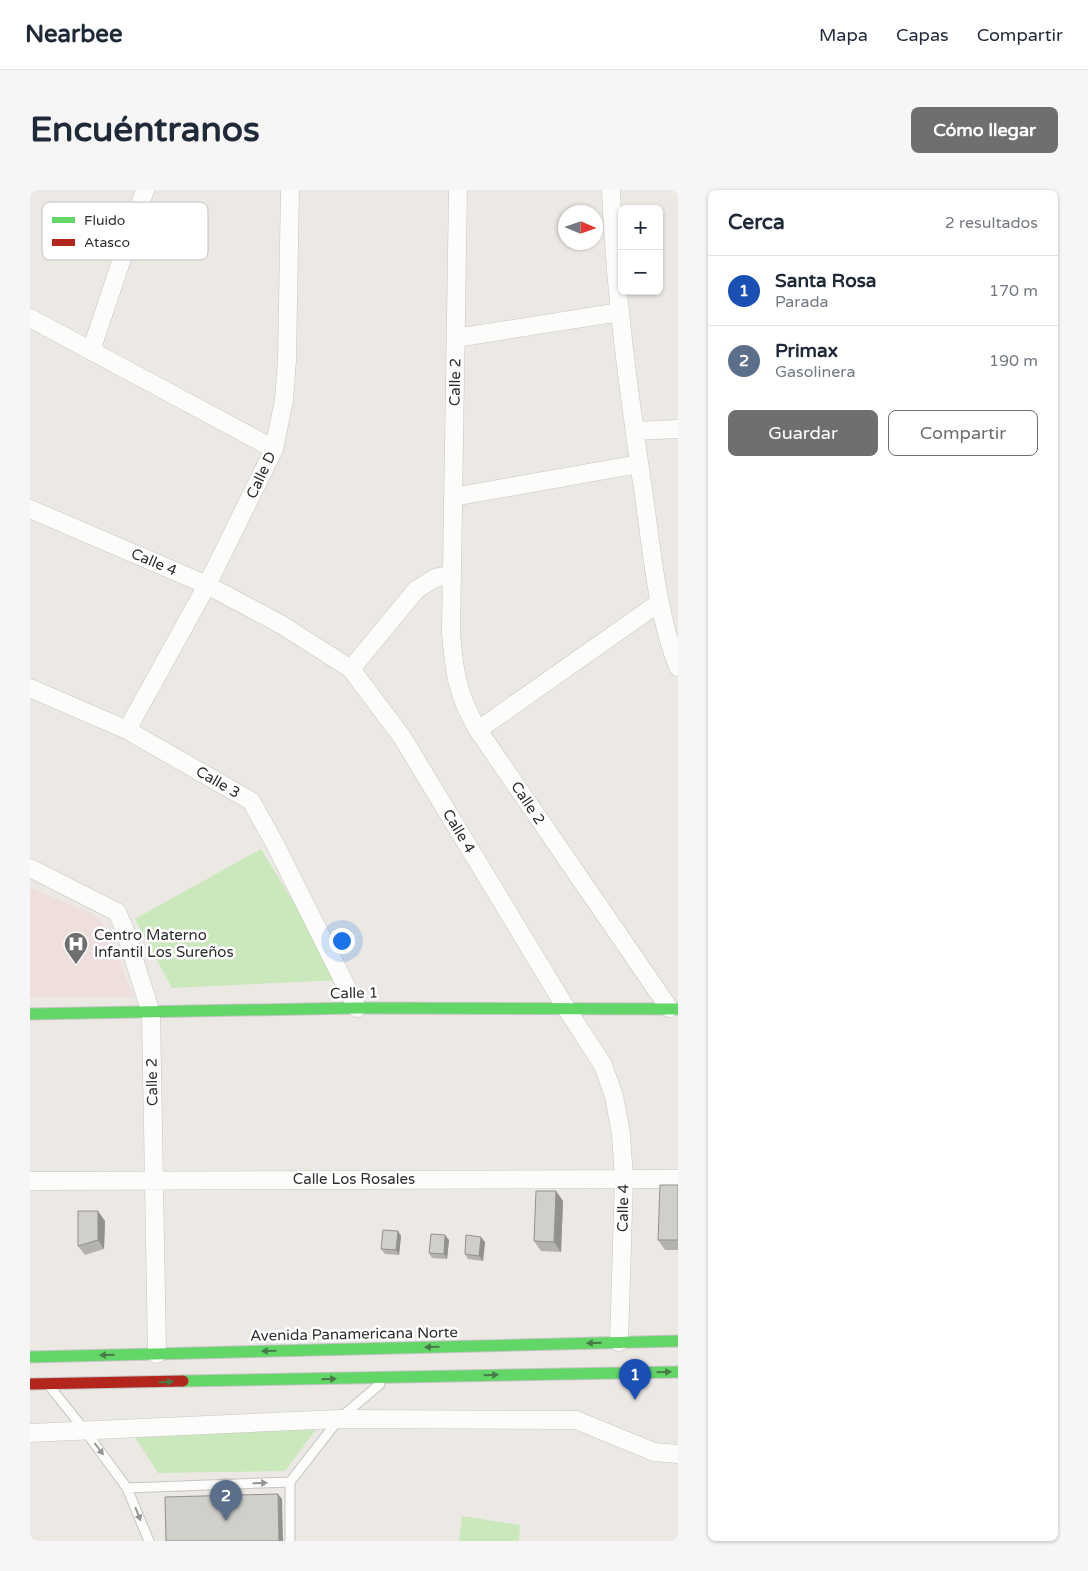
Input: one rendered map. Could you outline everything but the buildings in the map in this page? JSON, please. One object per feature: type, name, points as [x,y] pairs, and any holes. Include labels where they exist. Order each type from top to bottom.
[{"type":"main road","name":"Calle 1","points":[[30,1014],[357,1008],[674,1009]]},
{"type":"main road","name":"Avenida Panamericana Norte","points":[[30,1356],[678,1341]]},
{"type":"main road","points":[[30,1384],[678,1372]]},
{"type":"street","points":[[141,202],[145,190]]},
{"type":"street","name":"Calle D","points":[[127,730],[207,585],[274,449],[284,400],[286,370],[290,190]]},
{"type":"street","points":[[611,190],[613,249],[634,431],[660,602],[678,667]]},
{"type":"street","name":"Calle 2","points":[[461,191],[456,338],[451,632],[454,670],[460,696],[478,730],[674,1009]]},
{"type":"street","points":[[91,351],[122,260]]},
{"type":"street","points":[[456,338],[620,312]]},
{"type":"street","points":[[30,318],[274,449]]},
{"type":"street","points":[[634,431],[678,429]]},
{"type":"street","points":[[453,497],[639,464]]},
{"type":"street","name":"Calle 4","points":[[30,509],[207,585],[282,625],[351,669],[402,738],[602,1065],[614,1096],[621,1134],[624,1179],[619,1342]]},
{"type":"street","points":[[351,669],[416,590],[435,578],[452,574]]},
{"type":"street","points":[[478,730],[660,602]]},
{"type":"street","name":"Calle 3","points":[[30,688],[127,730],[251,801],[275,844],[357,1008]]},
{"type":"street","name":"Calle 2","points":[[30,868],[117,912],[124,928],[151,1013],[157,1354]]},
{"type":"street","name":"Calle Los Rosales","points":[[30,1181],[678,1179]]},
{"type":"street","points":[[30,1433],[86,1432],[339,1419],[576,1420],[654,1452],[678,1454]]},
{"type":"lane","points":[[290,1541],[290,1482],[339,1419],[389,1377]]},
{"type":"lane","points":[[47,1384],[128,1488],[150,1541]]},
{"type":"lane","points":[[128,1488],[290,1482]]},
{"type":"shaded area","name":"Centro Materno Infantil Los Sureños","points":[[30,888],[93,914],[102,922],[134,997],[30,997]]},
{"type":"green space","points":[[261,849],[341,980],[172,988],[135,919]]},
{"type":"green space","points":[[320,1424],[285,1471],[158,1473],[133,1434]]},
{"type":"green space","points":[[462,1516],[520,1525],[519,1541],[459,1541]]},
{"type":"traffic: fast","points":[[30,1014],[357,1008],[678,1009]]},
{"type":"traffic: fast","points":[[30,1357],[678,1341]]},
{"type":"traffic: fast","points":[[183,1381],[678,1372]]},
{"type":"traffic: jam","points":[[30,1384],[183,1381]]},
{"type":"place","name":"Centro Materno Infantil Los Sureños","points":[[76,965]]},
{"type":"place","name":"Santa Rosa","points":[[635,1400]]},
{"type":"place","name":"Primax","points":[[226,1521]]}]
